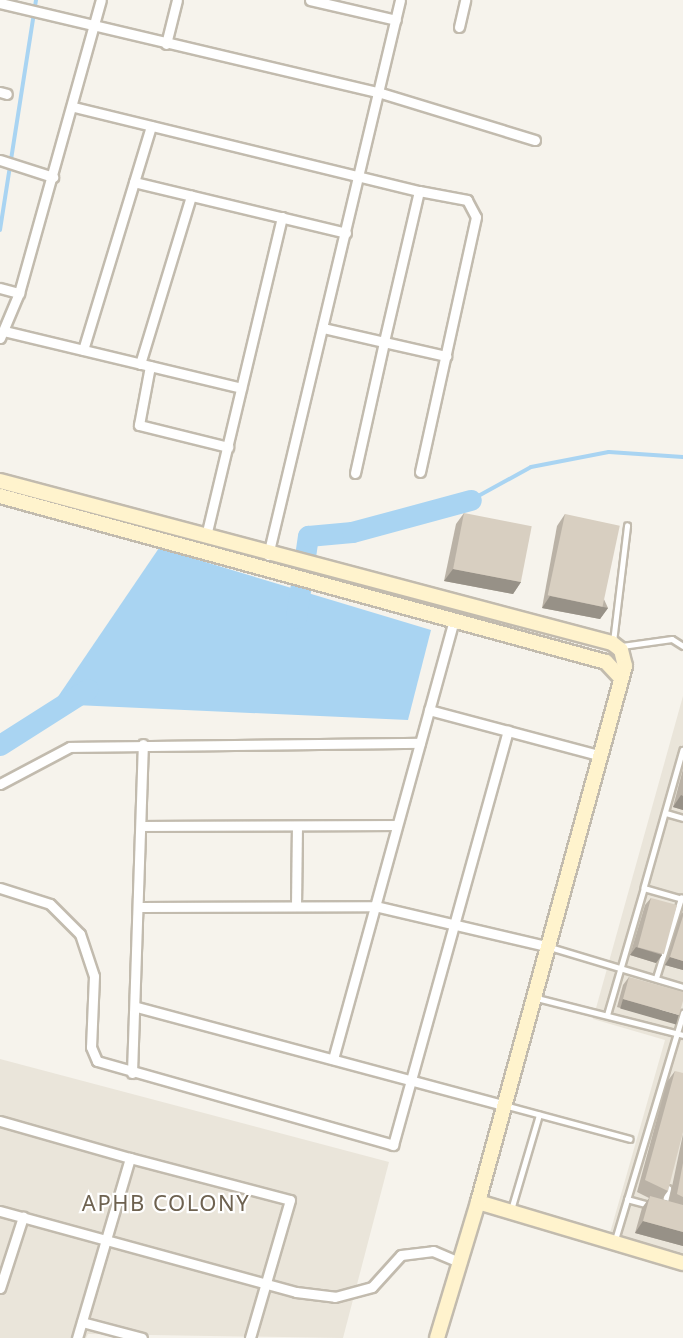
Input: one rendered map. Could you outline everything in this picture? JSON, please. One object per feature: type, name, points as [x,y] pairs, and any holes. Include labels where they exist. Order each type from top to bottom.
[{"type":"street","points":[[101,0],[74,107],[19,293],[2,334],[83,350],[242,388]]},
{"type":"street","points":[[166,44],[177,0]]},
{"type":"street","points":[[310,0],[327,2],[396,20]]},
{"type":"street","points":[[267,555],[381,93],[400,0]]},
{"type":"street","points":[[459,27],[465,0]]},
{"type":"street","points":[[0,3],[381,93],[535,140]]},
{"type":"street","points":[[74,107],[420,191],[467,200],[476,209],[420,472]]},
{"type":"street","points":[[83,350],[151,126]]},
{"type":"street","points":[[2,160],[17,163],[53,177]]},
{"type":"street","points":[[134,182],[346,233]]},
{"type":"street","points":[[355,473],[420,191]]},
{"type":"street","points":[[140,364],[191,196]]},
{"type":"street","points":[[206,536],[282,217]]},
{"type":"street","points":[[0,288],[19,293]]},
{"type":"street","points":[[323,328],[446,356]]},
{"type":"street","points":[[150,366],[139,425],[228,447]]},
{"type":"street","points":[[0,482],[206,536],[267,555],[614,645],[625,658],[478,1202],[437,1338]]},
{"type":"street","points":[[0,496],[606,662],[620,677]]},
{"type":"street","points":[[333,1059],[454,621]]},
{"type":"street","points":[[429,710],[598,755]]},
{"type":"street","points":[[0,888],[50,904],[80,934],[94,976],[93,1055],[105,1065],[386,1145],[397,1141],[508,731]]},
{"type":"street","points":[[0,784],[70,747],[144,744],[420,742]]},
{"type":"street","points":[[132,1073],[144,744]]},
{"type":"street","points":[[141,826],[397,825]]},
{"type":"street","points":[[296,906],[297,826]]},
{"type":"street","points":[[139,908],[375,906],[546,946]]},
{"type":"street","points":[[136,1007],[504,1105]]},
{"type":"street","points":[[0,1121],[290,1200],[250,1338]]},
{"type":"street","points":[[77,1338],[130,1158]]},
{"type":"street","points":[[478,1202],[683,1263]]},
{"type":"street","points":[[0,1211],[265,1283],[335,1297],[372,1287],[401,1255],[433,1251],[459,1262]]},
{"type":"street","points":[[0,1288],[23,1217]]},
{"type":"street","points":[[82,1323],[142,1338]]},
{"type":"lane","points":[[627,526],[614,645],[672,639],[683,646]]},
{"type":"lane","points":[[607,1015],[683,750]]},
{"type":"lane","points":[[675,778],[683,780]]},
{"type":"lane","points":[[666,813],[683,818]]},
{"type":"lane","points":[[645,888],[682,899],[656,978]]},
{"type":"lane","points":[[546,946],[683,987]]},
{"type":"lane","points":[[533,996],[683,1035]]},
{"type":"lane","points":[[615,1242],[683,1013]]},
{"type":"lane","points":[[665,1073],[674,1076]]},
{"type":"lane","points":[[504,1105],[630,1140]]},
{"type":"lane","points":[[511,1212],[539,1115]]},
{"type":"lane","points":[[663,1209],[672,1175]]},
{"type":"lane","points":[[627,1199],[673,1212]]},
{"type":"shaded area","points":[[683,696],[683,1253],[610,1233],[665,1040],[593,1019]]},
{"type":"shaded area","points":[[0,1059],[389,1162],[343,1338],[88,1334],[86,1338],[0,1338]]},
{"type":"water","points":[[159,548],[431,630],[408,720],[53,704]]},
{"type":"building","points":[[464,513],[532,526],[521,582],[453,569]]},
{"type":"building","points":[[565,514],[620,526],[603,607],[548,595]]},
{"type":"building","points":[[651,898],[677,905],[664,954],[638,947]]},
{"type":"building","points":[[683,916],[683,961],[670,957]]},
{"type":"building","points":[[629,977],[683,992],[679,1015],[623,999]]},
{"type":"building","points":[[675,1071],[683,1073],[683,1132],[668,1191],[645,1180]]},
{"type":"building","points":[[683,1163],[683,1197],[677,1194]]},
{"type":"building","points":[[650,1196],[683,1205],[683,1232],[643,1221]]},
{"type":"waterway","points":[[0,230],[36,0]]},
{"type":"waterway","points":[[471,500],[531,467],[609,452],[683,457]]},
{"type":"waterway","points":[[296,618],[308,536],[352,532],[471,500]]},
{"type":"waterway","points":[[0,745],[88,689]]},
{"type":"district","name":"APHB COLONY","points":[[166,1203]]}]
